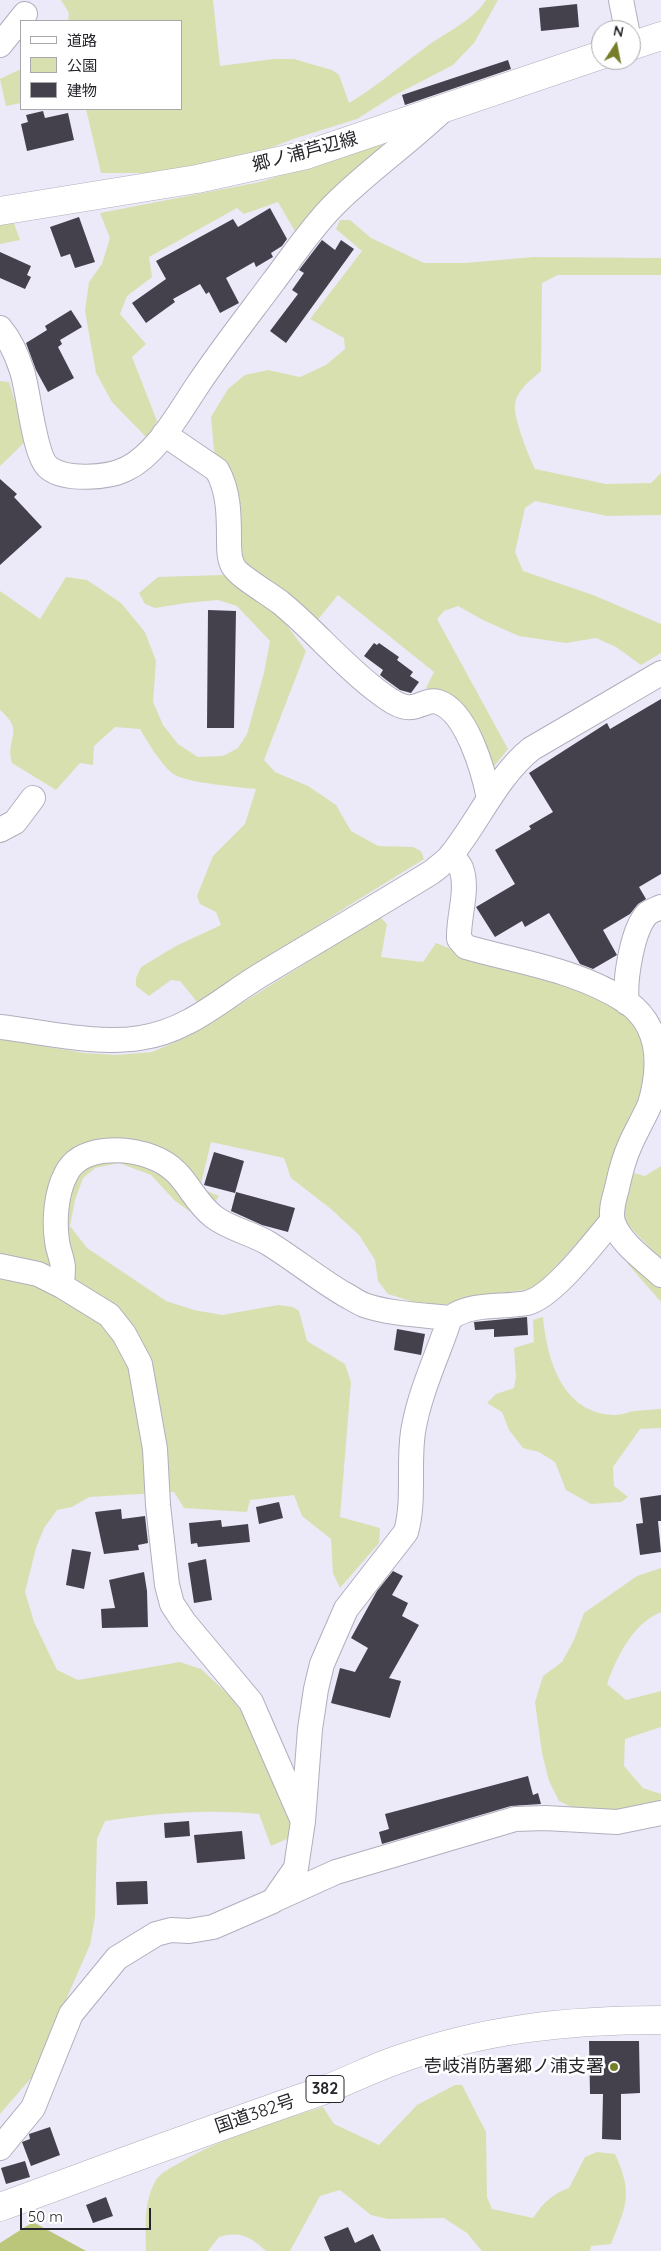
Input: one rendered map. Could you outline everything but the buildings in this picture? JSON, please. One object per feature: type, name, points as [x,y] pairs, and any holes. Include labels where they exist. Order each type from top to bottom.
[{"type":"main road","points":[[641,43],[661,36]]},
{"type":"main road","name":"郷ノ浦芦辺線","points":[[0,211],[197,178],[306,155],[446,106],[591,59]]},
{"type":"main road","name":"国道382号","points":[[0,2208],[178,2141],[320,2092],[394,2061],[482,2035],[544,2024],[579,2021],[661,2020]]},
{"type":"street","points":[[621,0],[625,20]]},
{"type":"street","points":[[20,20],[25,14]]},
{"type":"street","points":[[0,45],[20,20]]},
{"type":"street","points":[[0,328],[7,357],[23,372],[38,445],[42,459],[48,468],[72,477],[97,476],[127,469],[146,454],[164,434],[208,370],[294,254],[334,206],[425,128],[446,106]]},
{"type":"street","points":[[164,434],[217,470],[222,479],[228,505],[230,554],[233,567],[282,603],[382,694],[402,707],[438,702],[449,709],[460,720],[480,763],[490,799]]},
{"type":"street","points":[[0,1027],[112,1040],[140,1038],[177,1029],[197,1019],[257,977],[432,872],[451,855],[507,773],[531,749],[661,673]]},
{"type":"street","points":[[0,830],[15,822],[33,798]]},
{"type":"street","points":[[451,855],[461,868],[463,892],[458,925],[459,939],[466,947],[578,976],[628,1003],[640,1013],[654,1032],[659,1051],[657,1076],[650,1103],[629,1146],[612,1209],[612,1221],[629,1245],[661,1275]]},
{"type":"street","points":[[628,1003],[625,989],[627,969],[639,929],[647,914],[661,908]]},
{"type":"street","points":[[0,1014],[34,1031]]},
{"type":"street","points":[[62,1286],[63,1267],[57,1242],[56,1220],[61,1187],[67,1172],[79,1160],[90,1154],[112,1150],[127,1151],[152,1157],[168,1166],[181,1176],[212,1216],[226,1225],[260,1239],[287,1255],[320,1280],[363,1305],[450,1318]]},
{"type":"street","points":[[273,1901],[296,1868],[303,1821],[310,1729],[322,1664],[346,1609],[406,1532],[410,1517],[413,1432],[425,1390],[450,1318],[472,1307],[529,1303],[544,1295],[558,1282],[612,1221]]},
{"type":"street","points":[[0,1266],[38,1274],[62,1286],[110,1315],[124,1334],[140,1364],[154,1449],[167,1585],[172,1604],[184,1622],[251,1702],[303,1821]]},
{"type":"street","points":[[0,2148],[33,2108],[71,2014],[117,1958],[156,1934],[171,1930],[189,1931],[213,1927],[336,1872],[514,1819],[545,1818],[617,1822],[661,1813]]},
{"type":"green space","points":[[61,0],[213,0],[220,66],[273,59],[294,59],[332,70],[339,75],[349,103],[426,47],[467,20],[486,0],[498,0],[474,43],[453,65],[395,95],[357,119],[296,138],[243,158],[185,173],[101,173],[86,110],[182,110],[182,20],[68,20],[69,13]]},
{"type":"green space","points":[[20,69],[20,103],[6,106],[0,79]]},
{"type":"green space","points":[[380,144],[387,152],[333,190],[296,233],[278,202],[244,214],[237,208],[149,257],[152,277],[127,296],[120,314],[146,344],[132,357],[157,421],[147,438],[112,402],[96,373],[85,311],[89,282],[102,264],[110,238],[100,213],[260,182]]},
{"type":"green space","points":[[340,220],[350,220],[371,238],[424,263],[464,263],[534,257],[661,258],[661,275],[558,275],[542,283],[541,371],[521,390],[516,400],[515,411],[535,469],[606,484],[651,483],[661,473],[661,515],[607,516],[535,501],[525,508],[515,552],[523,571],[593,595],[661,624],[661,653],[641,665],[616,647],[596,638],[566,643],[519,636],[483,620],[458,606],[444,611],[437,619],[508,749],[491,770],[464,713],[426,688],[434,672],[338,595],[316,622],[251,571],[240,556],[222,467],[214,451],[211,417],[228,389],[245,375],[268,370],[300,377],[326,365],[345,349],[344,338],[310,319],[362,251],[336,229]]},
{"type":"green space","points":[[14,223],[20,240],[0,244],[0,225]]},
{"type":"green space","points":[[0,381],[9,382],[27,440],[0,466]]},
{"type":"green space","points":[[223,575],[276,611],[306,651],[264,760],[275,772],[308,786],[336,805],[351,831],[378,846],[413,847],[421,851],[424,859],[198,1003],[180,981],[171,980],[149,996],[136,986],[136,978],[141,967],[176,946],[221,925],[216,912],[200,904],[197,896],[213,856],[245,824],[256,789],[202,782],[175,775],[160,761],[140,729],[115,727],[94,746],[93,765],[80,763],[56,790],[12,763],[12,724],[0,710],[0,591],[40,619],[66,577],[87,580],[121,603],[145,632],[156,661],[153,702],[163,725],[178,744],[198,757],[223,756],[238,748],[247,734],[264,673],[270,641],[237,606],[218,600],[155,608],[145,604],[139,593],[158,577]]},
{"type":"green space","points":[[380,917],[387,924],[381,957],[423,962],[436,943],[469,956],[557,978],[631,1015],[654,1063],[615,1168],[645,1176],[661,1166],[661,1259],[625,1222],[596,1222],[545,1278],[530,1289],[489,1295],[456,1303],[426,1306],[388,1294],[378,1281],[375,1260],[359,1235],[331,1209],[291,1178],[284,1158],[211,1142],[200,1188],[219,1196],[202,1220],[175,1201],[151,1175],[119,1163],[95,1168],[83,1178],[75,1200],[70,1226],[87,1248],[166,1301],[194,1310],[222,1315],[278,1305],[293,1307],[299,1311],[307,1341],[345,1364],[351,1382],[340,1517],[380,1528],[379,1543],[340,1588],[333,1573],[331,1539],[302,1516],[294,1495],[250,1500],[247,1512],[184,1508],[174,1492],[89,1497],[72,1507],[57,1510],[44,1528],[36,1548],[25,1592],[34,1622],[57,1670],[78,1680],[180,1662],[201,1669],[232,1698],[244,1715],[292,1815],[289,1838],[271,1846],[259,1814],[182,1813],[105,1821],[97,1839],[95,1917],[90,1945],[32,2077],[0,2114],[0,1039],[85,1053],[116,1055],[152,1052],[189,1036]]},
{"type":"green space","points":[[633,1260],[661,1287],[661,1302],[627,1263]]},
{"type":"green space","points":[[543,1317],[545,1334],[554,1367],[570,1395],[582,1405],[597,1412],[615,1415],[634,1411],[661,1409],[661,1428],[640,1429],[613,1467],[614,1486],[628,1497],[621,1502],[591,1504],[566,1490],[555,1462],[539,1452],[523,1448],[509,1430],[502,1412],[487,1403],[496,1394],[514,1388],[516,1377],[514,1348],[534,1342],[533,1320]]},
{"type":"green space","points":[[661,1568],[661,1612],[651,1617],[627,1642],[607,1684],[626,1700],[661,1691],[661,1727],[625,1739],[624,1766],[643,1788],[661,1794],[661,1808],[582,1812],[559,1801],[549,1781],[542,1753],[535,1702],[543,1676],[562,1662],[574,1640],[584,1613],[637,1576]]},
{"type":"green space","points":[[455,2085],[462,2085],[486,2132],[487,2197],[492,2209],[533,2218],[548,2200],[569,2188],[585,2157],[597,2152],[615,2154],[624,2179],[626,2199],[621,2219],[611,2244],[591,2246],[590,2251],[482,2251],[467,2233],[444,2218],[388,2219],[371,2215],[340,2190],[320,2196],[290,2251],[266,2251],[244,2236],[226,2235],[219,2237],[208,2251],[146,2251],[147,2206],[156,2180],[167,2170],[198,2153],[250,2130],[323,2107],[334,2124],[379,2145],[417,2105]]},
{"type":"shaded area","points":[[33,2222],[86,2251],[0,2251],[0,2243]]},
{"type":"place","name":"壱岐消防署郷ノ浦支署","points":[[614,2067]]}]
